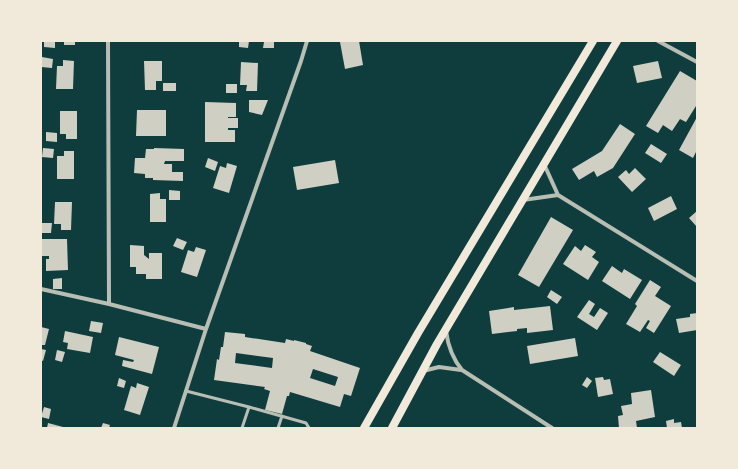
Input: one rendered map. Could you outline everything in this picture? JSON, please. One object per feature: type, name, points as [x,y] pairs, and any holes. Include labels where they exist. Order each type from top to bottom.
[{"type":"main road","points":[[364,428],[418,333],[593,41]]},
{"type":"main road","points":[[392,428],[446,329],[617,41]]},
{"type":"street","points":[[108,41],[109,304]]},
{"type":"street","points":[[174,428],[206,329],[301,62],[307,41]]},
{"type":"street","points":[[658,41],[697,62]]},
{"type":"street","points":[[544,164],[558,195],[697,281]]},
{"type":"street","points":[[522,200],[558,195]]},
{"type":"street","points":[[41,289],[109,304],[206,329]]},
{"type":"street","points":[[446,329],[447,341],[452,356],[462,370],[552,428]]},
{"type":"street","points":[[422,371],[439,367],[462,370]]},
{"type":"lane","points":[[186,391],[306,423],[309,428]]},
{"type":"lane","points":[[242,428],[249,407]]},
{"type":"lane","points":[[278,428],[282,416]]},
{"type":"building","points":[[44,41],[55,41],[55,48],[44,47]]},
{"type":"building","points":[[64,41],[75,41],[75,45],[64,45]]},
{"type":"building","points":[[239,41],[249,41],[248,48],[239,47]]},
{"type":"building","points":[[259,41],[274,41],[274,48],[263,48],[264,42]]},
{"type":"building","points":[[359,41],[363,65],[345,69],[340,42]]},
{"type":"building","points":[[42,57],[53,59],[52,68],[41,67]]},
{"type":"building","points":[[63,60],[74,61],[73,89],[56,89],[57,66],[63,66]]},
{"type":"building","points":[[144,61],[162,61],[162,81],[156,81],[156,90],[145,90]]},
{"type":"building","points":[[658,61],[662,78],[637,83],[633,66]]},
{"type":"building","points":[[241,62],[258,63],[257,91],[246,91],[247,85],[240,85]]},
{"type":"building","points":[[680,71],[697,81],[697,107],[696,106],[686,122],[680,119],[672,131],[663,125],[658,133],[646,126]]},
{"type":"building","points":[[163,83],[176,83],[176,91],[163,91]]},
{"type":"building","points":[[226,84],[237,84],[237,93],[226,93]]},
{"type":"building","points":[[249,100],[268,100],[262,115],[249,112]]},
{"type":"building","points":[[205,102],[236,103],[236,117],[228,117],[238,118],[238,128],[228,128],[228,130],[235,130],[235,142],[205,142]]},
{"type":"building","points":[[137,110],[166,110],[166,136],[136,136]]},
{"type":"building","points":[[60,111],[77,111],[77,139],[66,139],[66,134],[60,134]]},
{"type":"building","points":[[697,117],[697,150],[693,158],[679,150]]},
{"type":"building","points":[[620,124],[635,134],[613,168],[597,177],[594,171],[579,180],[572,169],[602,151]]},
{"type":"building","points":[[46,132],[57,133],[57,142],[46,141]]},
{"type":"building","points":[[651,144],[667,154],[661,163],[645,153]]},
{"type":"building","points":[[43,148],[54,149],[53,158],[42,157]]},
{"type":"building","points":[[146,149],[184,149],[184,161],[165,161],[164,164],[172,164],[172,172],[183,172],[183,181],[153,180],[153,178],[145,178],[145,174],[134,173],[135,158],[145,158]]},
{"type":"building","points":[[64,151],[74,151],[74,179],[57,179],[57,156],[64,156]]},
{"type":"building","points":[[208,158],[218,162],[215,171],[205,167]]},
{"type":"building","points":[[335,160],[339,183],[297,190],[293,167]]},
{"type":"building","points":[[227,163],[237,166],[229,193],[213,188],[220,166],[226,168]]},
{"type":"building","points":[[635,168],[646,179],[632,192],[618,177],[626,170],[629,174]]},
{"type":"building","points":[[169,190],[180,191],[180,200],[169,200]]},
{"type":"building","points":[[160,193],[160,199],[166,199],[166,222],[150,222],[150,194]]},
{"type":"building","points":[[671,196],[677,209],[654,221],[648,208]]},
{"type":"building","points":[[55,202],[72,202],[71,230],[61,230],[61,224],[54,224]]},
{"type":"building","points":[[697,211],[697,227],[689,218]]},
{"type":"building","points":[[551,217],[573,230],[539,287],[518,275]]},
{"type":"building","points":[[41,223],[52,223],[51,233],[41,233]]},
{"type":"building","points":[[177,238],[187,242],[183,250],[173,246]]},
{"type":"building","points":[[41,239],[67,239],[68,270],[46,271],[46,259],[49,259],[49,256],[41,256]]},
{"type":"building","points":[[130,245],[144,246],[144,255],[149,259],[149,253],[162,253],[162,279],[146,279],[146,274],[136,274],[136,267],[130,267]]},
{"type":"building","points":[[585,245],[596,252],[592,257],[599,262],[588,280],[563,264],[575,246],[581,251]]},
{"type":"building","points":[[196,247],[206,250],[197,277],[181,272],[188,250],[194,252]]},
{"type":"building","points":[[612,266],[622,273],[624,269],[642,280],[630,299],[602,281]]},
{"type":"building","points":[[62,278],[62,289],[53,289],[53,279]]},
{"type":"building","points":[[650,280],[661,287],[655,296],[671,306],[654,333],[646,328],[650,321],[648,320],[640,332],[626,324],[637,306],[635,304]]},
{"type":"building","points":[[551,290],[562,297],[557,304],[547,297]]},
{"type":"building","points":[[589,300],[595,304],[589,314],[594,317],[600,308],[608,313],[597,330],[577,317]]},
{"type":"building","points":[[550,306],[553,330],[527,333],[527,328],[517,329],[517,331],[492,334],[489,311],[514,307],[514,310]]},
{"type":"building","points":[[697,313],[697,330],[679,333],[676,319],[690,317],[690,314]]},
{"type":"building","points":[[91,321],[103,323],[101,333],[89,331]]},
{"type":"building","points":[[41,327],[49,329],[45,345],[41,345]]},
{"type":"building","points":[[65,331],[93,337],[90,353],[67,349],[68,343],[63,342]]},
{"type":"building","points":[[225,332],[245,334],[245,337],[285,343],[286,339],[294,340],[312,346],[310,351],[360,368],[351,396],[344,394],[340,407],[290,392],[289,396],[287,396],[282,414],[265,410],[270,391],[264,389],[265,387],[214,380],[217,359],[219,360],[221,347],[223,347]],"holes":[[[236,353],[273,358],[272,368],[235,363]],[[313,369],[338,377],[335,386],[310,378]]]},
{"type":"building","points":[[119,337],[159,347],[152,374],[122,366],[123,360],[133,362],[134,360],[115,355]]},
{"type":"building","points":[[575,338],[578,356],[530,364],[527,346]]},
{"type":"building","points":[[41,349],[46,350],[43,361],[41,360]]},
{"type":"building","points":[[57,350],[65,352],[62,362],[55,360]]},
{"type":"building","points":[[660,352],[681,365],[674,376],[653,362]]},
{"type":"building","points":[[587,377],[592,381],[587,388],[582,385]]},
{"type":"building","points":[[603,377],[604,380],[610,379],[613,394],[598,397],[595,378]]},
{"type":"building","points":[[119,378],[126,381],[124,388],[117,386]]},
{"type":"building","points":[[137,383],[149,387],[140,415],[124,410],[131,386],[136,388]]},
{"type":"building","points":[[651,390],[655,417],[636,421],[637,428],[619,428],[618,416],[623,415],[621,406],[632,404],[631,393]]},
{"type":"building","points":[[44,407],[51,409],[49,419],[41,417]]},
{"type":"building","points":[[674,419],[674,423],[681,422],[682,428],[667,428],[666,421]]},
{"type":"building","points":[[48,423],[63,427],[63,428],[47,428]]},
{"type":"building","points":[[103,423],[110,425],[109,428],[101,428]]}]
